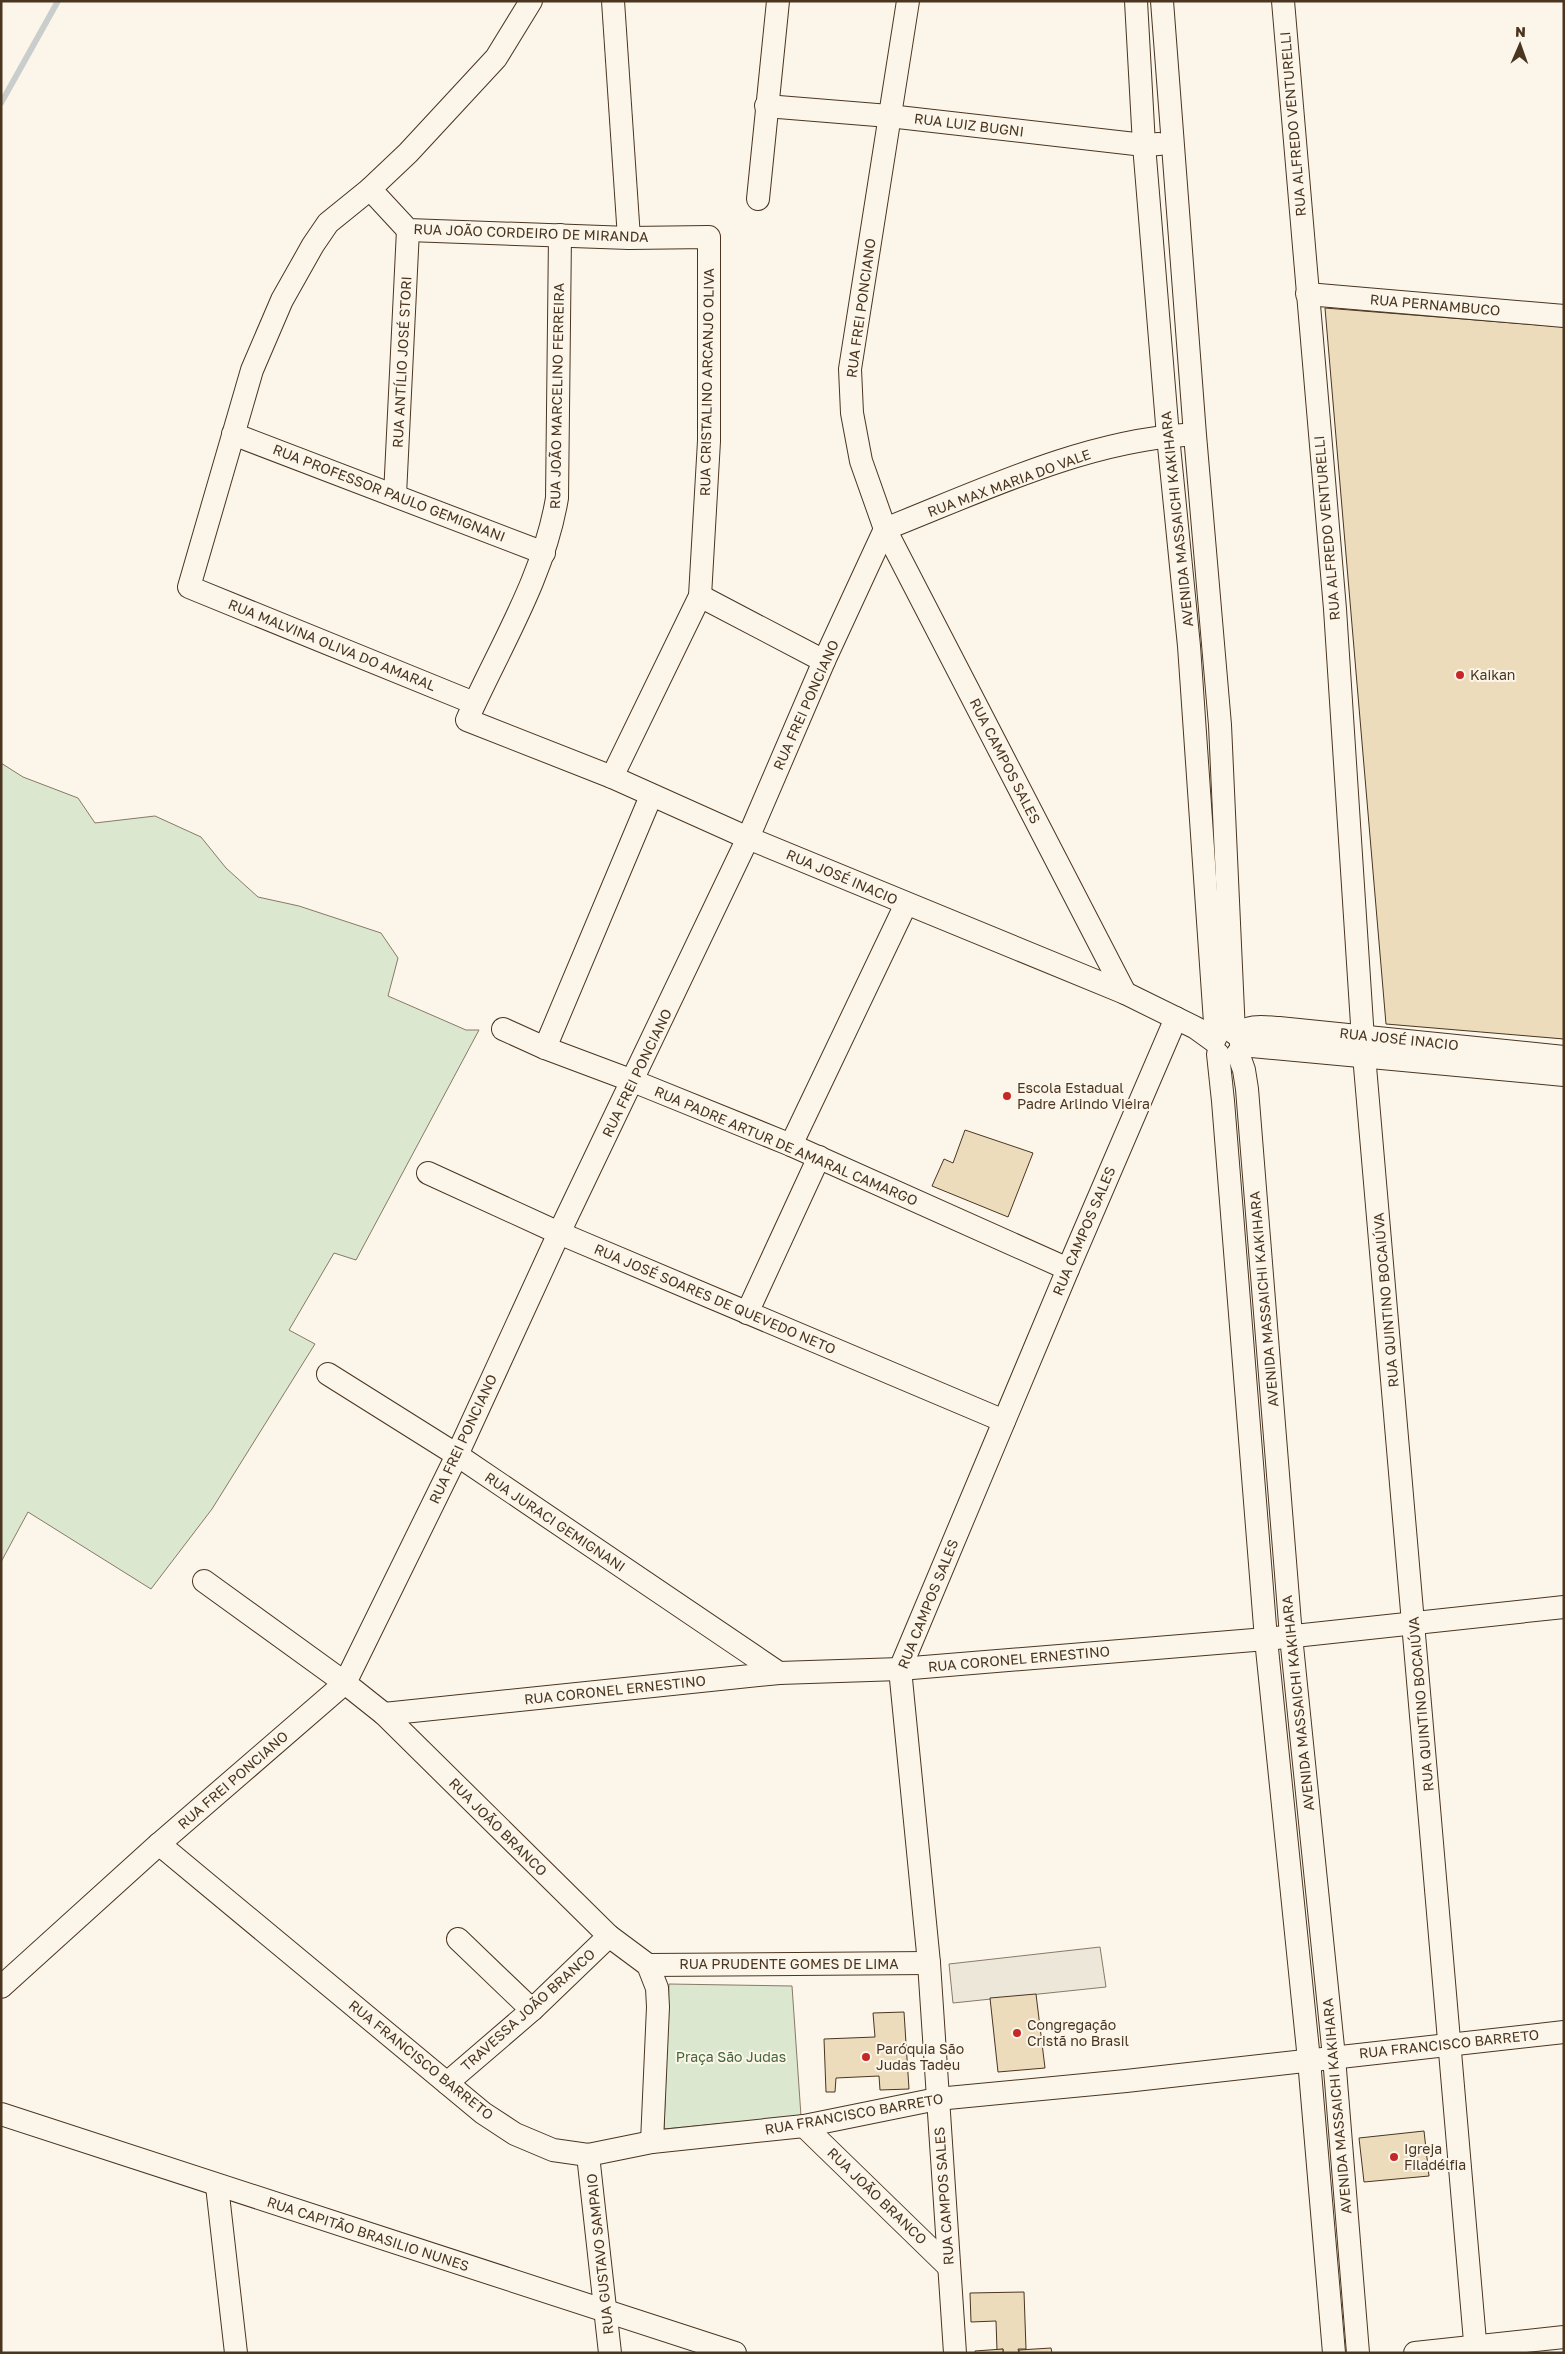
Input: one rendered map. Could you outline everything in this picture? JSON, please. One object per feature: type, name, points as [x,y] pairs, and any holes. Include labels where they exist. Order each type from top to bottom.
[{"type":"street","points":[[233,434],[252,370],[282,300],[312,245],[328,224],[370,189],[408,153],[496,58],[532,1]]},
{"type":"street","points":[[613,1],[629,238]]},
{"type":"street","points":[[758,199],[778,1]]},
{"type":"street","name":"RUA FREI PONCIANO","points":[[1,1987],[159,1844],[345,1683],[457,1455],[559,1233],[748,838],[824,661],[885,529],[861,461],[852,413],[850,369],[908,1]]},
{"type":"street","name":"AVENIDA MASSAICHI KAKIHARA","points":[[1136,1],[1144,145],[1168,436],[1228,1043],[1244,1070],[1247,1089],[1291,1636],[1334,2056],[1358,2353]]},
{"type":"street","name":"AVENIDA MASSAICHI KAKIHARA","points":[[1162,1],[1195,435],[1220,725],[1228,1043],[1224,1111],[1266,1639],[1309,2060],[1334,2353]]},
{"type":"street","name":"RUA ALFREDO VENTURELLI","points":[[1283,1],[1335,609],[1364,1045]]},
{"type":"street","name":"RUA LUIZ BUGNI","points":[[766,106],[889,116],[1144,145],[1172,144]]},
{"type":"street","name":"RUA JOÃO CORDEIRO DE MIRANDA","points":[[370,189],[408,230],[629,238],[709,237]]},
{"type":"street","name":"RUA ANTÍLIO JOSÉ STORI","points":[[395,495],[408,230]]},
{"type":"street","name":"RUA JOÃO MARCELINO FERREIRA","points":[[470,711],[492,668],[544,553],[554,520],[557,498],[560,235]]},
{"type":"street","name":"RUA CRISTALINO ARCANJO OLIVA","points":[[612,777],[700,596],[709,441],[709,237]]},
{"type":"street","name":"RUA PERNAMBUCO","points":[[1307,294],[1564,316]]},
{"type":"street","name":"RUA PROFESSOR PAULO GEMIGNANI","points":[[233,434],[544,553]]},
{"type":"street","name":"RUA MALVINA OLIVA DO AMARAL","points":[[233,434],[190,587],[470,711]]},
{"type":"street","name":"RUA MAX MARIA DO VALE","points":[[885,529],[1030,472],[1100,450],[1168,436],[1195,435]]},
{"type":"street","name":"RUA CAMPOS SALES","points":[[885,529],[1125,993]]},
{"type":"street","points":[[700,596],[824,661]]},
{"type":"street","name":"RUA JOSÉ INACIO","points":[[470,711],[650,796],[906,904],[1125,993],[1228,1043],[1364,1045],[1564,1057]]},
{"type":"street","points":[[545,1048],[650,796]]},
{"type":"street","points":[[791,1145],[906,904]]},
{"type":"street","name":"RUA CAMPOS SALES","points":[[955,2353],[929,1963],[900,1669],[1068,1268],[1176,1018]]},
{"type":"street","name":"RUA PADRE ARTUR DE AMARAL CAMARGO","points":[[503,1029],[545,1048],[633,1081],[791,1145],[1068,1268]]},
{"type":"street","name":"RUA JOSÉ INACIO","points":[[1364,1045],[1564,1075]]},
{"type":"street","name":"RUA QUINTINO BOCAIÚVA","points":[[1364,1045],[1476,2350]]},
{"type":"street","points":[[747,1313],[819,1157]]},
{"type":"street","name":"RUA JOSÉ SOARES DE QUEVEDO NETO","points":[[428,1173],[559,1233],[1004,1420]]},
{"type":"street","name":"RUA JURACI GEMIGNANI","points":[[328,1374],[457,1455],[780,1673]]},
{"type":"street","name":"RUA JOÃO BRANCO","points":[[204,1582],[345,1683],[384,1714],[609,1936],[648,1965]]},
{"type":"street","name":"RUA CORONEL ERNESTINO","points":[[384,1714],[780,1673],[900,1669],[1266,1639],[1564,1607]]},
{"type":"street","name":"RUA FRANCISCO BARRETO","points":[[159,1844],[482,2113],[514,2134],[553,2150],[588,2155],[652,2142],[804,2126],[938,2099],[1136,2080],[1334,2056],[1564,2032]]},
{"type":"street","name":"TRAVESSA JOÃO BRANCO","points":[[447,2083],[532,2010],[609,1936]]},
{"type":"street","points":[[458,1939],[532,2010]]},
{"type":"street","name":"RUA PRUDENTE GOMES DE LIMA","points":[[648,1965],[929,1963]]},
{"type":"street","points":[[648,1965],[657,1988],[658,2007],[652,2142]]},
{"type":"street","name":"RUA CAPITÃO BRASILIO NUNES","points":[[1,2114],[217,2186],[735,2353]]},
{"type":"street","name":"RUA JOÃO BRANCO","points":[[804,2126],[950,2266]]},
{"type":"street","name":"RUA GUSTAVO SAMPAIO","points":[[588,2155],[607,2311],[610,2353]]},
{"type":"street","points":[[217,2186],[236,2353]]},
{"type":"street","points":[[1415,2353],[1476,2350],[1564,2337]]},
{"type":"green space","points":[[1,763],[23,777],[78,798],[95,823],[155,816],[201,837],[226,868],[258,897],[299,906],[381,933],[398,958],[388,996],[466,1030],[479,1030],[356,1260],[334,1253],[289,1330],[315,1344],[212,1509],[151,1589],[28,1512],[1,1562]]},
{"type":"green space","name":"Praça São Judas","points":[[669,1984],[792,1986],[801,2116],[664,2129]]},
{"type":"shaded area","points":[[1100,1947],[1106,1987],[953,2003],[949,1964]]},
{"type":"building","name":"Kaikan","points":[[1325,308],[1564,327],[1564,1039],[1386,1024]]},
{"type":"building","points":[[965,1130],[1033,1153],[1008,1217],[932,1186],[944,1159],[953,1163]]},
{"type":"building","name":"Congregação Cristã no Brasil","points":[[1036,1994],[1045,2068],[998,2072],[990,1998]]},
{"type":"building","name":"Paróquia São Judas Tadeu","points":[[904,2012],[909,2089],[880,2090],[879,2076],[836,2078],[835,2092],[826,2092],[824,2039],[875,2037],[873,2013]]},
{"type":"building","name":"Igreja Filadélfia","points":[[1424,2131],[1429,2176],[1364,2182],[1359,2138]]},
{"type":"building","points":[[1024,2292],[1026,2349],[1018,2349],[1019,2353],[1003,2353],[1003,2349],[997,2350],[996,2321],[971,2322],[970,2293]]},
{"type":"building","points":[[1051,2348],[1052,2353],[1019,2353],[1019,2350]]},
{"type":"building","points":[[1003,2349],[1003,2353],[975,2353],[975,2351]]},
{"type":"waterway","points":[[1,103],[58,1]]},
{"type":"place","name":"Kaikan","points":[[1460,675]]},
{"type":"place","name":"Escola Estadual Padre Arlindo Vieira","points":[[1007,1096]]},
{"type":"place","name":"Congregação Cristã no Brasil","points":[[1017,2033]]},
{"type":"place","name":"Paróquia São Judas Tadeu","points":[[866,2057]]},
{"type":"place","name":"Igreja Filadélfia","points":[[1394,2157]]}]
